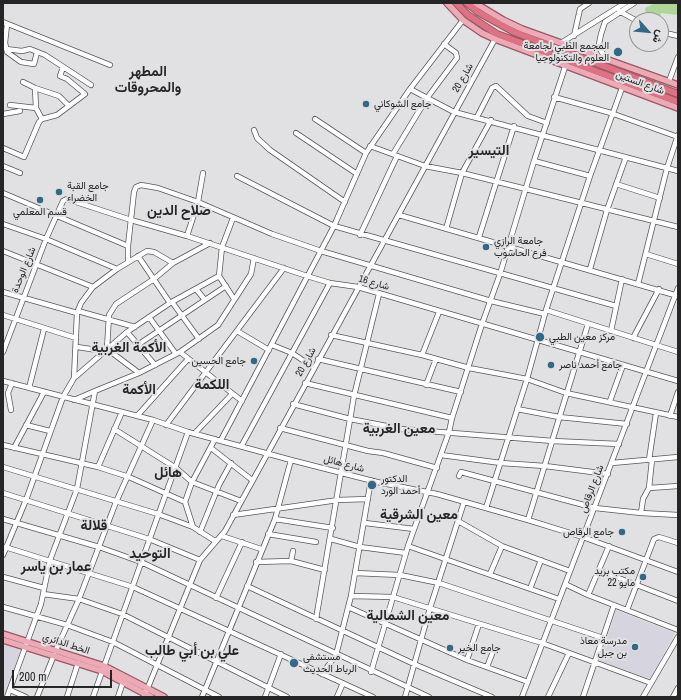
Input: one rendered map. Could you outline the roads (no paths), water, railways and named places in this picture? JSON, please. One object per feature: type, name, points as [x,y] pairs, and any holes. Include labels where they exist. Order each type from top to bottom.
[{"type":"highway","name":"شارع الستين","points":[[456,3],[468,15],[497,34],[534,51],[678,102]]},
{"type":"highway","name":"شارع الستين","points":[[467,3],[501,26],[560,45],[678,94]]},
{"type":"main road","name":"شارع الستين","points":[[447,3],[463,20],[495,39],[534,51],[622,88],[678,108]]},
{"type":"main road","name":"شارع الستين","points":[[476,3],[503,20],[560,45],[607,59],[678,85]]},
{"type":"main road","name":"الخط الدائري","points":[[3,634],[28,641],[78,663],[103,668],[123,682],[145,693],[164,697]]},
{"type":"main road","name":"الخط الدائري","points":[[3,640],[25,647],[55,653],[103,668],[151,697]]},
{"type":"street","points":[[574,36],[580,9],[589,3]]},
{"type":"street","points":[[607,59],[601,51],[601,34],[605,22],[625,3]]},
{"type":"street","points":[[560,45],[619,10],[634,3]]},
{"type":"street","points":[[619,10],[629,16]]},
{"type":"street","points":[[221,440],[334,226],[370,146],[410,89],[463,20]]},
{"type":"street","points":[[5,51],[5,23],[110,65]]},
{"type":"street","name":"شارع 20","points":[[145,693],[200,560],[215,541],[222,536],[313,367],[399,215],[495,39]]},
{"type":"street","points":[[360,235],[395,155],[427,98],[457,58],[456,53],[444,44]]},
{"type":"street","points":[[5,51],[30,49],[63,67],[91,85]]},
{"type":"street","points":[[5,51],[21,62],[34,64],[37,52]]},
{"type":"street","points":[[668,81],[678,57]]},
{"type":"street","points":[[371,672],[408,546],[449,432],[460,392],[500,274],[525,189],[566,64]]},
{"type":"street","points":[[3,148],[24,157],[38,122],[42,119],[57,115],[85,94],[68,78],[60,76],[63,67]]},
{"type":"street","points":[[23,82],[35,88],[59,96],[69,106]]},
{"type":"street","points":[[477,117],[492,88],[496,86],[528,116],[547,123]]},
{"type":"street","points":[[35,88],[36,108],[42,119]]},
{"type":"street","points":[[486,508],[501,463],[545,312],[611,113],[622,88]]},
{"type":"street","points":[[410,89],[454,112],[514,126],[678,171]]},
{"type":"street","points":[[554,97],[611,113],[678,136],[667,168],[638,284]]},
{"type":"street","points":[[10,105],[36,108]]},
{"type":"street","points":[[3,114],[20,111]]},
{"type":"street","points":[[315,119],[366,153]]},
{"type":"street","points":[[446,229],[462,173],[491,120]]},
{"type":"street","points":[[479,237],[514,126]]},
{"type":"street","points":[[254,130],[257,138],[270,150],[345,202]]},
{"type":"street","points":[[296,133],[357,174]]},
{"type":"street","points":[[370,146],[425,166],[462,173],[581,204],[678,227]]},
{"type":"street","points":[[590,270],[607,210],[626,157]]},
{"type":"street","points":[[534,161],[590,176]]},
{"type":"street","points":[[3,166],[20,172]]},
{"type":"street","points":[[187,236],[198,202],[203,173]]},
{"type":"street","points":[[238,176],[334,226],[360,235],[500,274],[554,287],[616,306]]},
{"type":"street","points":[[616,184],[660,198]]},
{"type":"street","points":[[128,262],[128,246],[134,192],[136,187],[141,185],[158,188],[198,202],[233,218],[321,251],[491,301],[545,312],[588,324],[678,352]]},
{"type":"street","points":[[3,193],[128,246]]},
{"type":"street","name":"شارع الوحدة","points":[[3,352],[22,298],[46,239],[63,201],[67,199]]},
{"type":"street","name":"شارع 16","points":[[67,199],[131,220],[210,243],[330,283],[358,287],[678,381]]},
{"type":"street","points":[[399,215],[677,295]]},
{"type":"street","points":[[233,218],[222,247],[219,276],[234,299]]},
{"type":"street","points":[[3,224],[46,239],[117,269]]},
{"type":"street","points":[[105,350],[109,315],[116,304],[154,279],[173,263],[210,243]]},
{"type":"street","points":[[3,251],[93,287]]},
{"type":"street","points":[[74,378],[77,347],[77,312],[81,303],[93,287],[117,269],[147,251],[154,252],[173,263]]},
{"type":"street","points":[[646,254],[678,264]]},
{"type":"street","points":[[138,256],[199,339]]},
{"type":"street","points":[[74,400],[138,373],[178,353],[218,325],[251,274],[254,258]]},
{"type":"street","points":[[166,425],[284,268]]},
{"type":"street","points":[[3,555],[4,547],[26,500],[63,397],[74,378],[135,326],[171,302],[219,276]]},
{"type":"street","points":[[611,331],[622,279]]},
{"type":"street","points":[[242,446],[330,283]]},
{"type":"street","points":[[139,344],[226,286]]},
{"type":"street","name":"شارع الرقاص","points":[[522,697],[656,345],[677,295],[678,288]]},
{"type":"street","points":[[196,289],[205,300]]},
{"type":"street","points":[[633,338],[659,289]]},
{"type":"street","points":[[3,292],[135,326]]},
{"type":"street","points":[[316,619],[338,500],[341,471],[354,396],[378,294]]},
{"type":"street","points":[[422,355],[439,312]]},
{"type":"street","points":[[3,315],[76,338]]},
{"type":"street","points":[[149,317],[178,353],[206,372],[242,401]]},
{"type":"street","points":[[528,520],[588,324]]},
{"type":"street","points":[[29,388],[44,329]]},
{"type":"street","points":[[237,331],[269,350]]},
{"type":"street","points":[[127,332],[156,364]]},
{"type":"street","points":[[331,335],[422,355],[469,368],[526,379],[566,393],[610,401],[678,417]]},
{"type":"street","points":[[272,345],[292,353],[313,367]]},
{"type":"street","points":[[77,347],[105,350],[138,373]]},
{"type":"street","points":[[137,416],[188,359]]},
{"type":"street","points":[[318,359],[360,370],[460,392]]},
{"type":"street","points":[[426,385],[436,359]]},
{"type":"street","points":[[610,401],[623,366]]},
{"type":"street","name":"شارع هائل","points":[[3,381],[153,420],[188,432],[267,452],[291,460],[427,492],[486,508],[583,537],[678,572]]},
{"type":"street","points":[[11,410],[8,393],[12,383]]},
{"type":"street","points":[[305,383],[354,396],[452,418]]},
{"type":"street","points":[[8,697],[37,616],[50,560],[77,489],[92,404],[96,391]]},
{"type":"street","points":[[14,448],[44,392]]},
{"type":"street","points":[[670,416],[678,392]]},
{"type":"street","points":[[195,433],[232,394]]},
{"type":"street","points":[[293,404],[350,419],[402,429],[553,441],[619,444]]},
{"type":"street","points":[[517,409],[559,417],[627,424]]},
{"type":"street","points":[[98,467],[122,412]]},
{"type":"street","points":[[641,513],[643,499],[649,488],[650,460],[656,413]]},
{"type":"street","points":[[37,697],[79,599],[116,502],[129,477],[153,420]]},
{"type":"street","points":[[26,425],[50,431]]},
{"type":"street","points":[[280,428],[345,446],[383,453],[437,468]]},
{"type":"street","points":[[114,429],[176,468],[192,482],[241,501]]},
{"type":"street","points":[[93,697],[188,432]]},
{"type":"street","points":[[193,527],[185,502],[192,482],[215,439]]},
{"type":"street","points":[[3,445],[98,467],[129,477],[185,502]]},
{"type":"street","points":[[211,448],[252,480]]},
{"type":"street","points":[[441,455],[608,474]]},
{"type":"street","points":[[612,463],[678,457]]},
{"type":"street","points":[[202,697],[228,630],[275,519],[291,460]]},
{"type":"street","points":[[200,532],[217,491],[231,463]]},
{"type":"street","points":[[3,467],[158,514],[193,527],[215,541]]},
{"type":"street","points":[[459,476],[461,472],[595,508],[678,515]]},
{"type":"street","points":[[322,674],[336,655],[351,596],[365,523],[371,480]]},
{"type":"street","points":[[649,488],[678,486]]},
{"type":"street","points":[[3,494],[149,539],[200,560]]},
{"type":"street","points":[[233,515],[338,500],[368,499]]},
{"type":"street","points":[[405,697],[430,608],[464,502]]},
{"type":"street","points":[[3,519],[99,547],[141,562],[371,672],[429,697]]},
{"type":"street","points":[[275,519],[333,528]]},
{"type":"street","points":[[458,521],[502,546],[570,571]]},
{"type":"street","points":[[365,523],[414,529]]},
{"type":"street","points":[[268,534],[316,542]]},
{"type":"street","points":[[222,536],[262,549]]},
{"type":"street","points":[[627,610],[656,537],[678,543]]},
{"type":"street","points":[[331,539],[360,547],[406,553]]},
{"type":"street","points":[[216,598],[242,542]]},
{"type":"street","points":[[408,546],[446,558],[559,599]]},
{"type":"street","points":[[490,574],[502,546]]},
{"type":"street","points":[[588,595],[609,546]]},
{"type":"street","points":[[4,547],[50,560],[133,587],[343,683],[361,694],[373,697]]},
{"type":"street","points":[[291,561],[293,551]]},
{"type":"street","points":[[530,589],[541,560]]},
{"type":"street","points":[[256,562],[265,563],[291,561],[325,570]]},
{"type":"street","points":[[598,570],[678,601]]},
{"type":"street","points":[[355,573],[400,575],[439,583],[551,619],[603,638]]},
{"type":"street","points":[[3,577],[44,588]]},
{"type":"street","points":[[565,584],[588,595],[678,630]]},
{"type":"street","points":[[247,586],[414,664],[492,697]]},
{"type":"street","points":[[43,594],[79,599],[122,614],[287,697]]},
{"type":"street","points":[[351,596],[393,598],[430,608],[542,643],[651,683]]},
{"type":"street","points":[[583,697],[614,605]]},
{"type":"street","points":[[3,607],[67,625],[113,642],[157,663],[219,697]]},
{"type":"street","points":[[348,607],[467,660],[528,682]]},
{"type":"street","points":[[467,660],[479,624]]},
{"type":"street","points":[[643,697],[678,637]]},
{"type":"street","points":[[487,667],[494,649]]},
{"type":"street","points":[[548,697],[569,653]]},
{"type":"street","points":[[265,697],[281,654]]},
{"type":"street","points":[[67,697],[78,663]]},
{"type":"street","points":[[118,697],[123,682]]},
{"type":"street","points":[[337,697],[343,683]]},
{"type":"street","points":[[673,697],[678,688]]},
{"type":"street","points":[[10,690],[26,697]]},
{"type":"street","points":[[676,697],[678,693]]},
{"type":"place","name":"المجمع الطبي لجامعة العلوم والتكنولوجيا","points":[[618,52]]},
{"type":"place","name":"جامع الشوكاني","points":[[366,104]]},
{"type":"place","name":"جامع القبة الخضراء","points":[[59,192]]},
{"type":"place","name":"قسم المعلمي","points":[[40,200]]},
{"type":"place","name":"جامعة الرازي فرع الحاسوب","points":[[486,247]]},
{"type":"place","name":"مركز معين الطبي","points":[[540,337]]},
{"type":"place","name":"جامع الحسين","points":[[254,361]]},
{"type":"place","name":"جامع أحمد ناصر","points":[[551,365]]},
{"type":"place","name":"الدكتور أحمد الورد","points":[[372,485]]},
{"type":"place","name":"جامع الرقاص","points":[[622,532]]},
{"type":"place","name":"مكتب بريد 22 مايو","points":[[643,577]]},
{"type":"place","name":"مدرسة معاذ بن جبل","points":[[635,647]]},
{"type":"place","name":"جامع الخير","points":[[450,648]]},
{"type":"place","name":"مستشفى الرباط الحديث","points":[[294,663]]},
{"type":"district","name":"المطهر والمحروقات","points":[[148,80]]},
{"type":"district","name":"التيسير","points":[[489,151]]},
{"type":"district","name":"صلاح الدين","points":[[179,211]]},
{"type":"district","name":"الأكمة الغربية","points":[[129,348]]},
{"type":"district","name":"اللكمة","points":[[212,385]]},
{"type":"district","name":"الأكمة","points":[[139,390]]},
{"type":"district","name":"معين الغربية","points":[[399,429]]},
{"type":"district","name":"هائل","points":[[168,473]]},
{"type":"district","name":"معين الشرقية","points":[[419,515]]},
{"type":"district","name":"قلالة","points":[[94,526]]},
{"type":"district","name":"التوحيد","points":[[150,554]]},
{"type":"district","name":"عمار بن ياسر","points":[[56,567]]},
{"type":"district","name":"معين الشمالية","points":[[408,616]]},
{"type":"district","name":"علي بن أبي طالب","points":[[192,651]]}]
